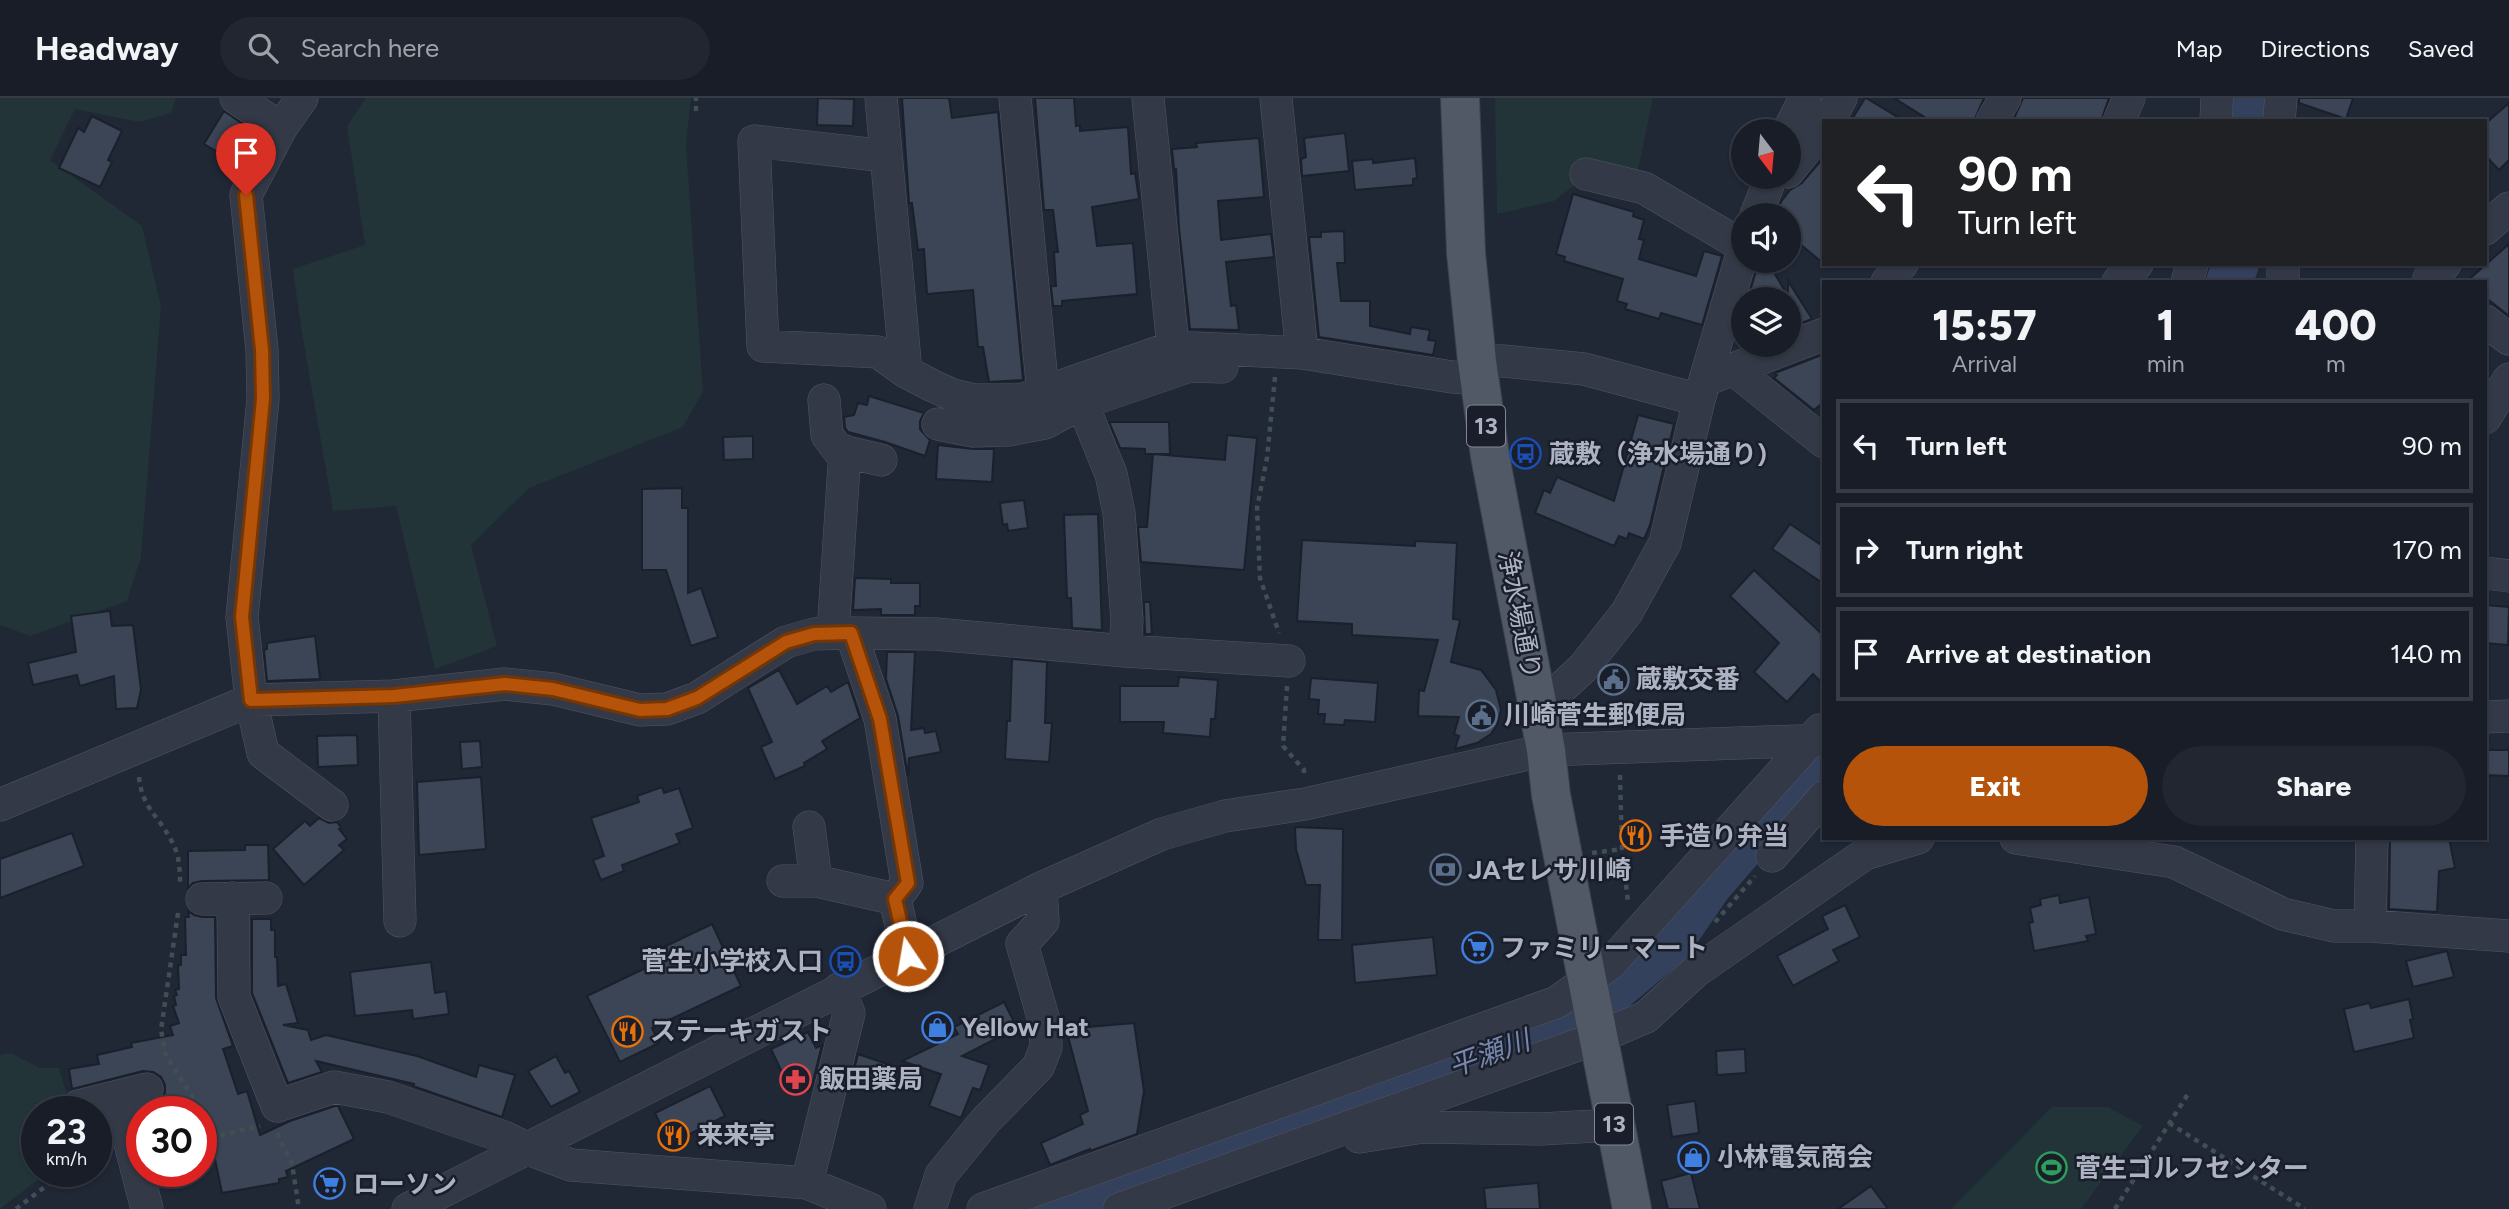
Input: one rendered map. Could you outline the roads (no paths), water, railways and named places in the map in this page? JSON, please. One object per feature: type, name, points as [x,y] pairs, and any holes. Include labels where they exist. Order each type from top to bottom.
[{"type":"main road","name":"浄水場通り","points":[[1460,98],[1466,253],[1490,456],[1546,750],[1551,795],[1632,1209]]},
{"type":"street","points":[[236,98],[281,128]]},
{"type":"street","points":[[302,98],[281,128],[246,195],[262,350],[263,399],[242,617],[251,700],[263,753],[332,806]]},
{"type":"street","points":[[881,98],[906,372]]},
{"type":"street","points":[[1014,98],[1043,393]]},
{"type":"street","points":[[1148,98],[1173,348]]},
{"type":"street","points":[[1276,98],[1285,358]]},
{"type":"street","points":[[1794,119],[1805,98]]},
{"type":"street","points":[[1829,119],[1841,98]]},
{"type":"street","points":[[1993,119],[2005,98]]},
{"type":"street","points":[[2216,119],[2217,98]]},
{"type":"street","points":[[2279,119],[2281,98]]},
{"type":"street","points":[[1801,156],[1822,130]]},
{"type":"street","points":[[886,156],[754,141],[763,346],[878,352],[906,372],[953,395],[975,400],[1021,400],[1173,348],[1452,377],[1503,360],[1712,383],[1822,441]]},
{"type":"street","points":[[1586,174],[1644,188],[1731,241]]},
{"type":"street","points":[[1764,203],[1775,189]]},
{"type":"street","points":[[2487,227],[2509,208]]},
{"type":"street","points":[[1889,280],[1900,266]]},
{"type":"street","points":[[2120,280],[2135,266]]},
{"type":"street","points":[[2432,280],[2429,278],[2443,266]]},
{"type":"street","points":[[1536,698],[1558,691],[1583,668],[1627,612],[1665,543],[1712,383],[1737,273]]},
{"type":"street","points":[[2487,322],[2509,339]]},
{"type":"street","points":[[1712,383],[1822,335]]},
{"type":"street","points":[[938,424],[973,431],[1008,430],[1045,423],[1082,403],[1190,366],[1285,358]]},
{"type":"street","points":[[2487,415],[2509,379]]},
{"type":"street","points":[[824,400],[827,435],[838,450],[881,460]]},
{"type":"street","points":[[1082,403],[1111,474],[1119,513],[1127,621],[1125,651]]},
{"type":"street","points":[[845,452],[842,633],[880,719],[908,883],[895,899]]},
{"type":"street","points":[[2487,573],[2509,576]]},
{"type":"street","points":[[0,805],[251,700],[394,696],[505,684],[553,689],[640,710],[667,709],[697,698],[786,642],[814,634],[935,634],[1125,651],[1289,661]]},
{"type":"street","points":[[394,696],[400,921]]},
{"type":"street","points":[[2487,717],[2509,716]]},
{"type":"street","points":[[408,1209],[1041,888],[1162,834],[1225,816],[1305,804],[1546,750],[1818,737]]},
{"type":"street","points":[[983,1209],[1557,1002],[1610,964],[1818,737]]},
{"type":"street","points":[[1772,856],[1822,799]]},
{"type":"street","points":[[809,827],[816,881]]},
{"type":"street","points":[[1119,1209],[1597,1038],[1647,1017],[1695,972],[1865,854],[1911,840]]},
{"type":"street","points":[[2029,840],[2174,862],[2283,914],[2334,926],[2509,936]]},
{"type":"street","points":[[2370,926],[2372,840]]},
{"type":"street","points":[[783,881],[816,881],[895,899]]},
{"type":"street","points":[[930,1209],[941,1175],[986,1120],[1038,1067],[1046,1047],[1045,1024],[1022,944],[1043,921],[1041,888]]},
{"type":"street","points":[[266,898],[198,899],[277,1106],[334,1087],[388,1097],[504,1137],[571,1165],[807,1183],[870,1209]]},
{"type":"street","points":[[895,899],[908,956]]},
{"type":"street","points":[[807,1183],[849,1013],[839,989]]},
{"type":"street","points":[[112,1098],[132,1093],[147,1209]]},
{"type":"street","points":[[1299,1095],[1313,1139]]},
{"type":"street","points":[[1313,1139],[1342,1140],[1423,1128],[1540,1129],[1614,1125]]},
{"type":"waterway","name":"平瀬川","points":[[2254,98],[2254,119]]},
{"type":"waterway","name":"平瀬川","points":[[2230,280],[2235,266]]},
{"type":"waterway","name":"平瀬川","points":[[1056,1209],[1131,1185],[1561,1027],[1601,1000],[1670,942],[1709,885],[1822,754]]},
{"type":"place","name":"蔵敷（浄水場通り)","points":[[1526,454]]},
{"type":"place","name":"蔵敷交番","points":[[1613,679]]},
{"type":"place","name":"川崎菅生郵便局","points":[[1481,715]]},
{"type":"place","name":"手造り弁当","points":[[1636,836]]},
{"type":"place","name":"JAセレサ川崎","points":[[1445,870]]},
{"type":"place","name":"ファミリーマート","points":[[1477,948]]},
{"type":"place","name":"菅生小学校入口","points":[[846,961]]},
{"type":"place","name":"Yellow Hat","points":[[938,1027]]},
{"type":"place","name":"ステーキガスト","points":[[627,1031]]},
{"type":"place","name":"飯田薬局","points":[[796,1079]]},
{"type":"place","name":"来来亭","points":[[674,1135]]},
{"type":"place","name":"小林電気商会","points":[[1694,1157]]},
{"type":"place","name":"菅生ゴルフセンター","points":[[2052,1168]]},
{"type":"place","name":"ローソン","points":[[330,1184]]}]
